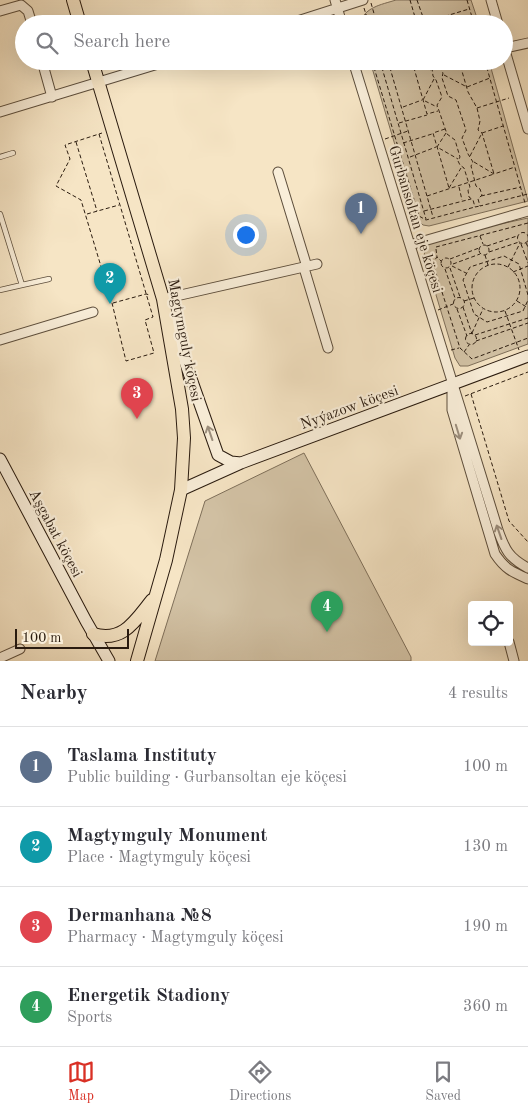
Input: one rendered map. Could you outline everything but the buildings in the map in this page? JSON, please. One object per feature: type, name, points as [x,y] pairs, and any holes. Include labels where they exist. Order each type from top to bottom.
[{"type":"main road","points":[[73,0],[77,15]]},
{"type":"main road","name":"Magtymguly köçesi","points":[[95,70],[163,299],[182,409],[184,438],[181,490],[169,551],[137,661]]},
{"type":"main road","points":[[93,634],[108,636],[122,632],[130,627],[155,597]]},
{"type":"main road","name":"Magtymguly köçesi","points":[[131,661],[146,630]]},
{"type":"street","points":[[310,15],[336,4],[362,0]]},
{"type":"street","points":[[491,0],[495,15]]},
{"type":"street","points":[[0,11],[21,5],[28,11],[29,15]]},
{"type":"street","points":[[513,46],[528,43]]},
{"type":"street","points":[[44,70],[52,97]]},
{"type":"street","points":[[0,112],[140,70]]},
{"type":"street","name":"Gurbansoltan eje köçesi","points":[[356,70],[430,313],[505,548],[514,561],[528,568]]},
{"type":"street","points":[[511,70],[528,129]]},
{"type":"street","points":[[278,172],[328,348]]},
{"type":"street","points":[[410,245],[527,211]]},
{"type":"street","points":[[241,463],[231,462],[218,455],[163,299],[318,264]]},
{"type":"street","points":[[0,340],[93,312]]},
{"type":"street","name":"Nyýazow köçesi","points":[[181,490],[241,463],[525,357]]},
{"type":"street","name":"Gurbansoltan eje köçesi","points":[[453,385],[452,410],[495,554],[502,566],[528,579]]},
{"type":"street","name":"Aşgabat köçesi","points":[[0,459],[109,661]]},
{"type":"street","name":"Aşgabat köçesi","points":[[86,621],[102,661]]},
{"type":"street","points":[[510,646],[514,661]]},
{"type":"street","points":[[0,658],[20,649]]},
{"type":"lane","points":[[0,157],[14,153]]},
{"type":"lane","points":[[0,214],[22,285]]},
{"type":"lane","points":[[0,290],[49,279]]},
{"type":"path","points":[[362,0],[366,14]]},
{"type":"path","points":[[370,0],[374,15]]},
{"type":"path","points":[[410,0],[414,15]]},
{"type":"path","points":[[417,0],[423,15]]},
{"type":"path","points":[[467,0],[472,15]]},
{"type":"path","points":[[451,15],[470,9]]},
{"type":"path","points":[[375,70],[419,216],[426,220]]},
{"type":"path","points":[[383,70],[426,220]]},
{"type":"path","points":[[390,70],[433,217]]},
{"type":"path","points":[[415,70],[427,114]]},
{"type":"path","points":[[431,70],[442,98]]},
{"type":"path","points":[[442,70],[442,78],[448,96]]},
{"type":"path","points":[[462,70],[468,92],[477,108],[480,121],[478,130],[482,133],[494,174]]},
{"type":"path","points":[[488,70],[527,211]]},
{"type":"path","points":[[443,74],[468,87],[490,78]]},
{"type":"path","points":[[401,108],[423,100],[436,79],[442,78]]},
{"type":"path","points":[[475,207],[472,199],[469,197],[468,190],[470,187],[460,165],[460,157],[455,140],[446,132],[437,105],[442,98],[448,96],[456,100],[466,130],[462,138],[473,162],[494,174]]},
{"type":"path","points":[[477,108],[518,96]]},
{"type":"path","points":[[423,100],[438,107]]},
{"type":"path","points":[[398,123],[439,111]]},
{"type":"path","points":[[470,156],[482,133],[504,126]]},
{"type":"path","points":[[403,142],[445,129]]},
{"type":"path","points":[[99,134],[152,317],[145,320],[154,354],[126,361],[112,303],[81,200],[56,186],[70,160],[65,145],[76,141],[99,134],[113,130]]},
{"type":"path","points":[[378,141],[408,131]]},
{"type":"path","points":[[408,158],[437,147],[446,132]]},
{"type":"path","points":[[433,133],[449,189]]},
{"type":"path","points":[[76,141],[97,211]]},
{"type":"path","points":[[437,147],[459,159]]},
{"type":"path","points":[[473,162],[471,166],[476,186],[480,189],[478,199],[480,206]]},
{"type":"path","points":[[449,189],[463,168],[471,166]]},
{"type":"path","points":[[427,196],[515,167]]},
{"type":"path","points":[[459,186],[462,201]]},
{"type":"path","points":[[470,187],[476,186]]},
{"type":"path","points":[[480,196],[521,186]]},
{"type":"path","points":[[426,220],[528,194]]},
{"type":"path","points":[[424,211],[462,201],[478,199]]},
{"type":"path","points":[[86,215],[120,204]]},
{"type":"path","points":[[453,304],[455,298],[445,268],[442,266],[442,261],[437,257],[436,247],[528,222]]},
{"type":"path","points":[[483,245],[487,246],[518,236],[520,233],[526,234],[528,247]]},
{"type":"path","points":[[480,235],[483,245]]},
{"type":"path","points":[[518,236],[528,263]]},
{"type":"path","points":[[445,268],[480,254],[485,255],[520,242],[526,242]]},
{"type":"path","points":[[508,268],[520,242]]},
{"type":"path","points":[[442,261],[445,258],[450,259],[483,245]]},
{"type":"path","points":[[487,246],[489,252]]},
{"type":"path","points":[[479,248],[480,254]]},
{"type":"path","points":[[485,255],[489,266]]},
{"type":"path","points":[[528,295],[519,264],[504,256],[470,267],[463,280],[474,314],[487,322],[523,311],[528,300]]},
{"type":"path","points":[[417,268],[432,262],[437,257]]},
{"type":"path","points":[[450,259],[460,298]]},
{"type":"path","points":[[432,262],[460,348],[472,359],[528,338]]},
{"type":"path","points":[[502,265],[517,277],[520,289],[516,301],[505,311],[494,312],[483,308],[474,298],[472,291],[474,278],[489,266],[502,265]]},
{"type":"path","points":[[451,266],[467,274]]},
{"type":"path","points":[[513,272],[528,266]]},
{"type":"path","points":[[112,303],[146,294],[163,299]]},
{"type":"path","points":[[455,298],[460,298],[464,301]]},
{"type":"path","points":[[474,298],[464,301],[462,307],[476,341]]},
{"type":"path","points":[[516,301],[528,308]]},
{"type":"path","points":[[430,313],[453,304]]},
{"type":"path","points":[[453,304],[457,308],[467,336],[466,341],[470,344]]},
{"type":"path","points":[[457,308],[462,307]]},
{"type":"path","points":[[473,334],[483,308]]},
{"type":"path","points":[[505,311],[517,343],[525,357]]},
{"type":"path","points":[[467,336],[528,318]]},
{"type":"path","points":[[464,352],[470,344],[476,341],[528,323]]},
{"type":"path","points":[[457,399],[528,372]]},
{"type":"path","points":[[471,394],[509,521],[528,542]]},
{"type":"shaded area","points":[[396,0],[471,0],[476,15],[364,15],[379,5]]},
{"type":"shaded area","points":[[373,70],[492,70],[528,201],[429,226],[423,225],[417,219]]},
{"type":"shaded area","points":[[528,218],[528,344],[468,366],[460,366],[455,358],[424,255],[427,245],[432,239]]},
{"type":"shaded area","points":[[304,453],[411,657],[411,661],[155,661],[205,501]]},
{"type":"place","name":"Taslama Instituty","points":[[361,234]]},
{"type":"place","name":"Magtymguly Monument","points":[[110,304]]},
{"type":"place","name":"Dermanhana №8","points":[[137,419]]},
{"type":"place","name":"Energetik Stadiony","points":[[327,632]]}]
